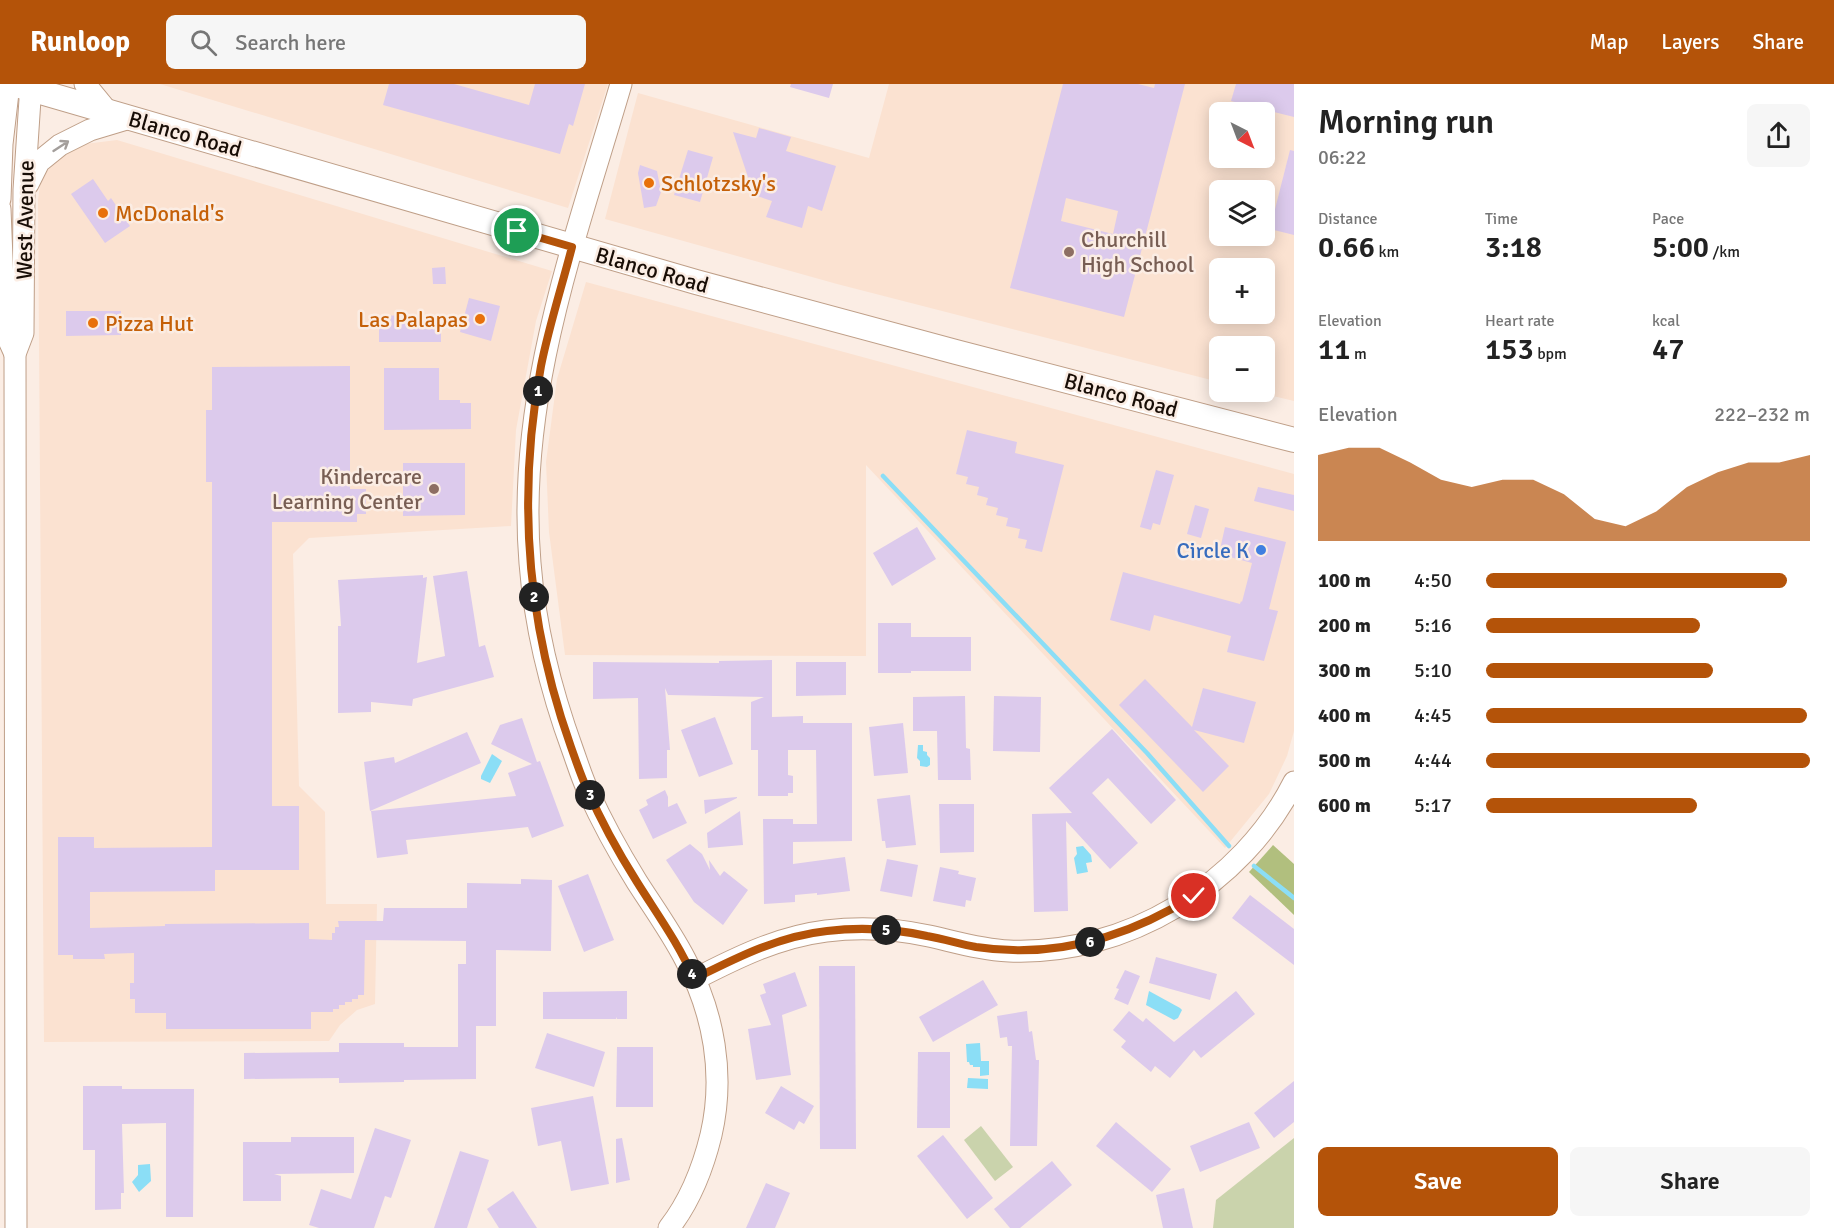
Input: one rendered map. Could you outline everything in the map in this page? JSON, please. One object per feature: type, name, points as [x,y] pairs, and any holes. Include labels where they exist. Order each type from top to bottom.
[{"type":"main road","name":"Blanco Road","points":[[21,85],[572,247],[790,308],[1294,440]]},
{"type":"street","points":[[24,190],[39,162],[60,145],[119,115],[85,84]]},
{"type":"street","points":[[621,84],[572,247],[541,366],[530,451],[527,506],[529,561],[542,645],[559,713],[586,789],[636,881],[671,934],[694,979],[715,1045],[717,1098],[707,1149],[688,1198],[669,1228]]},
{"type":"street","name":"West Avenue","points":[[0,199],[1,142],[21,85]]},
{"type":"street","name":"West Avenue","points":[[15,1228],[15,354],[23,333],[24,190],[21,85]]},
{"type":"street","name":"West Avenue","points":[[0,209],[5,332],[15,354]]},
{"type":"street","points":[[694,979],[768,945],[827,931],[883,930],[1009,951],[1042,950],[1106,938],[1166,913],[1223,874],[1263,830],[1294,782]]},
{"type":"shaded area","points":[[160,84],[608,84],[568,208]]},
{"type":"shaded area","name":"Churchill High School","points":[[889,84],[1294,84],[1294,401],[1275,396],[1275,336],[1209,336],[1209,379],[837,284],[605,219],[638,93],[869,158]]},
{"type":"shaded area","points":[[117,140],[552,271],[536,321],[516,430],[511,526],[309,538],[293,554],[299,786],[325,812],[326,904],[377,904],[375,1004],[357,1010],[340,1025],[329,1041],[44,1042],[38,200],[41,178],[59,158],[85,144]]},
{"type":"shaded area","points":[[586,282],[1294,474],[1294,731],[1287,756],[1269,794],[1225,848],[866,465],[866,656],[565,655],[549,532],[546,462],[557,379]]},
{"type":"green space","points":[[1273,845],[1294,864],[1294,915],[1249,872]]},
{"type":"green space","points":[[981,1126],[1013,1167],[995,1181],[964,1140]]},
{"type":"green space","points":[[1294,1138],[1294,1228],[1213,1228],[1216,1200]]},
{"type":"water","points":[[918,745],[923,745],[923,751],[927,752],[930,758],[930,765],[927,767],[920,766],[917,758]]},
{"type":"water","points":[[492,754],[502,761],[490,783],[481,779],[481,776]]},
{"type":"water","points":[[1083,846],[1091,855],[1092,862],[1086,863],[1088,872],[1077,874],[1074,858],[1077,854],[1076,847]]},
{"type":"water","points":[[1149,991],[1180,1008],[1182,1010],[1178,1018],[1174,1020],[1146,1005]]},
{"type":"water","points":[[980,1043],[981,1061],[989,1061],[989,1075],[980,1076],[980,1067],[973,1067],[967,1062],[966,1044]]},
{"type":"water","points":[[968,1078],[988,1079],[988,1089],[967,1088]]},
{"type":"water","points":[[150,1164],[151,1181],[139,1192],[132,1182],[138,1175],[138,1165]]},
{"type":"building","points":[[389,84],[454,84],[529,105],[535,84],[585,84],[573,126],[569,124],[560,154],[383,105]]},
{"type":"building","points":[[791,84],[833,84],[829,98],[790,87]]},
{"type":"building","points":[[1063,84],[1138,84],[1154,88],[1155,84],[1185,84],[1124,317],[1010,288]],"holes":[[[1066,198],[1118,211],[1113,234],[1061,221]]]},
{"type":"building","points":[[1236,84],[1294,84],[1294,117],[1275,112],[1275,102],[1231,101]]},
{"type":"building","points":[[759,128],[791,137],[786,151],[836,166],[822,211],[808,206],[802,228],[766,217],[772,201],[754,195],[733,132],[756,138]]},
{"type":"building","points":[[688,150],[713,157],[700,202],[674,195]]},
{"type":"building","points":[[1290,150],[1294,151],[1294,235],[1275,230],[1275,209]]},
{"type":"building","name":"Schlotzsky's","points":[[640,165],[657,171],[661,192],[656,206],[644,208],[638,173]]},
{"type":"building","name":"McDonald's","points":[[93,179],[108,201],[111,198],[130,226],[105,243],[71,194]]},
{"type":"building","points":[[445,267],[446,284],[433,284],[432,268]]},
{"type":"building","name":"Las Palapas","points":[[469,298],[500,306],[491,341],[460,332]]},
{"type":"building","name":"Pizza Hut","points":[[66,311],[121,311],[121,335],[66,336]]},
{"type":"building","points":[[410,315],[410,318],[441,318],[441,342],[379,342],[379,316]]},
{"type":"building","points":[[350,366],[350,489],[366,489],[366,514],[357,514],[357,522],[272,522],[272,806],[299,806],[299,870],[215,870],[215,891],[90,892],[90,928],[165,926],[165,924],[309,923],[309,939],[332,940],[335,927],[339,927],[338,921],[383,921],[384,908],[467,908],[467,883],[521,884],[521,879],[552,880],[551,951],[496,950],[496,1026],[476,1026],[476,1079],[339,1083],[339,1078],[244,1079],[244,1053],[339,1052],[339,1043],[404,1043],[404,1047],[458,1047],[458,964],[466,964],[466,941],[365,940],[364,995],[358,995],[358,999],[345,1002],[345,1005],[339,1005],[339,1009],[333,1009],[333,1012],[311,1012],[311,1029],[166,1029],[166,1013],[135,1013],[135,999],[130,999],[130,983],[134,983],[134,953],[104,954],[105,959],[73,959],[73,955],[58,955],[58,837],[94,837],[94,848],[212,847],[212,482],[206,482],[206,410],[212,410],[212,367]]},
{"type":"building","points":[[384,368],[439,368],[439,400],[460,400],[460,403],[471,403],[471,429],[384,430]]},
{"type":"building","points":[[967,430],[1017,442],[1015,453],[1064,465],[1042,552],[1025,548],[1027,540],[1018,538],[1020,529],[1006,526],[1008,518],[996,515],[998,508],[986,505],[988,498],[977,495],[979,487],[966,484],[968,477],[956,474]]},
{"type":"building","name":"Kindercare Learning Center","points":[[403,463],[465,463],[465,515],[403,516]]},
{"type":"building","points":[[1156,470],[1174,475],[1160,525],[1153,523],[1151,530],[1140,527]]},
{"type":"building","points":[[1258,487],[1294,495],[1294,511],[1254,501]]},
{"type":"building","points":[[1195,505],[1209,509],[1201,538],[1187,534]]},
{"type":"building","points":[[917,527],[936,559],[892,586],[873,553]]},
{"type":"building","points":[[1225,527],[1286,542],[1269,609],[1278,611],[1264,661],[1227,652],[1231,636],[1154,615],[1150,631],[1110,620],[1123,572],[1240,604],[1252,563],[1219,554]]},
{"type":"building","points":[[467,571],[479,647],[485,645],[494,677],[413,699],[412,706],[371,702],[371,712],[338,713],[338,626],[341,626],[338,580],[423,575],[423,578],[427,577],[417,663],[445,656],[433,576]]},
{"type":"building","points":[[878,623],[911,623],[911,637],[971,637],[971,671],[878,673]]},
{"type":"building","points":[[772,660],[772,717],[803,716],[803,723],[852,723],[852,841],[793,842],[793,864],[845,857],[850,891],[795,895],[795,902],[764,904],[763,819],[793,819],[793,824],[817,824],[816,750],[788,750],[788,775],[793,776],[793,793],[788,793],[788,796],[758,796],[758,750],[751,750],[751,702],[764,697],[668,695],[665,688],[670,750],[667,750],[667,778],[639,779],[638,698],[593,699],[593,662],[719,663],[719,661]]},
{"type":"building","points":[[796,662],[846,662],[846,695],[796,696]]},
{"type":"building","points":[[1145,679],[1192,727],[1203,688],[1256,702],[1244,743],[1194,730],[1229,766],[1203,792],[1119,705]]},
{"type":"building","points":[[965,696],[966,748],[970,749],[971,780],[938,780],[937,731],[913,731],[913,697]]},
{"type":"building","points":[[994,696],[1041,697],[1040,752],[993,751]]},
{"type":"building","points":[[715,717],[733,764],[699,777],[681,730]]},
{"type":"building","points":[[522,718],[537,762],[540,761],[564,826],[532,838],[528,827],[406,840],[408,854],[377,858],[371,811],[516,796],[508,773],[532,764],[491,744],[500,725]]},
{"type":"building","points":[[903,723],[908,773],[874,776],[869,727]]},
{"type":"building","points":[[1112,729],[1176,800],[1151,824],[1108,778],[1092,793],[1138,843],[1110,869],[1066,821],[1068,911],[1034,912],[1032,814],[1072,813],[1049,788]]},
{"type":"building","points":[[467,732],[481,763],[370,811],[364,762],[394,757],[395,763]]},
{"type":"building","points":[[665,790],[668,807],[677,803],[687,823],[653,839],[639,810],[648,805],[646,800]]},
{"type":"building","points":[[910,795],[916,845],[886,848],[885,841],[882,841],[877,799]]},
{"type":"building","points":[[737,798],[705,814],[704,800]]},
{"type":"building","points":[[939,804],[974,804],[974,852],[940,853]]},
{"type":"building","points":[[740,811],[743,845],[708,848],[707,833]]},
{"type":"building","points":[[690,844],[702,854],[710,870],[709,860],[720,876],[724,871],[748,890],[723,925],[694,902],[666,860]]},
{"type":"building","points":[[887,859],[918,865],[912,897],[880,891]]},
{"type":"building","points":[[940,867],[976,878],[971,901],[966,900],[965,907],[933,901]]},
{"type":"building","points":[[588,874],[614,940],[584,952],[558,886]]},
{"type":"building","points":[[1250,895],[1294,929],[1294,965],[1232,918]]},
{"type":"building","points":[[1156,957],[1217,974],[1210,1000],[1149,983]]},
{"type":"building","points":[[819,966],[855,966],[856,1149],[820,1149]]},
{"type":"building","points":[[1125,970],[1140,976],[1128,1005],[1114,999],[1119,989],[1116,988]]},
{"type":"building","points":[[795,972],[807,1006],[782,1015],[791,1075],[756,1080],[748,1029],[771,1025],[760,995],[766,993],[763,984]]},
{"type":"building","points":[[983,980],[998,1005],[933,1042],[919,1017]]},
{"type":"building","points":[[627,991],[627,1019],[617,1019],[617,1017],[616,1019],[543,1019],[543,992]]},
{"type":"building","points":[[1236,991],[1255,1014],[1201,1058],[1194,1050],[1170,1078],[1155,1066],[1151,1072],[1121,1047],[1126,1041],[1113,1030],[1129,1011],[1143,1022],[1146,1018],[1174,1042]]},
{"type":"building","points":[[1027,1011],[1029,1032],[1032,1031],[1036,1060],[1039,1060],[1037,1146],[1010,1146],[1012,1046],[1008,1046],[1007,1037],[1000,1038],[997,1016]]},
{"type":"building","points":[[547,1033],[605,1052],[594,1087],[535,1068]]},
{"type":"building","points":[[617,1047],[653,1047],[653,1107],[616,1107]]},
{"type":"building","points":[[918,1052],[950,1052],[950,1128],[917,1128]]},
{"type":"building","points":[[1294,1081],[1294,1122],[1274,1138],[1254,1113]]},
{"type":"building","points":[[83,1086],[122,1086],[122,1089],[194,1089],[193,1217],[166,1217],[166,1123],[122,1124],[124,1193],[121,1193],[121,1209],[95,1210],[95,1150],[83,1150]]},
{"type":"building","points":[[781,1086],[814,1106],[804,1124],[799,1121],[794,1130],[765,1113]]},
{"type":"building","points":[[593,1096],[609,1184],[571,1191],[561,1141],[538,1146],[531,1108]]},
{"type":"building","points":[[1116,1122],[1171,1169],[1152,1192],[1096,1146]]},
{"type":"building","points":[[1249,1122],[1260,1148],[1200,1172],[1190,1146]]},
{"type":"building","points":[[375,1128],[411,1140],[391,1198],[385,1196],[374,1228],[319,1228],[309,1225],[321,1189],[351,1199]]},
{"type":"building","points":[[943,1135],[993,1198],[967,1219],[917,1156]]},
{"type":"building","points":[[291,1137],[354,1137],[354,1173],[274,1174],[281,1176],[281,1201],[243,1201],[243,1142],[291,1142]]},
{"type":"building","points":[[622,1138],[630,1180],[616,1183],[616,1139]]},
{"type":"building","points":[[460,1151],[489,1160],[467,1228],[434,1228]]},
{"type":"building","points":[[1052,1161],[1072,1185],[1020,1228],[1010,1228],[994,1209]]},
{"type":"building","points":[[766,1183],[790,1193],[775,1228],[746,1228]]},
{"type":"building","points":[[1184,1188],[1193,1228],[1163,1228],[1156,1195]]},
{"type":"building","points":[[513,1191],[537,1228],[499,1228],[487,1209]]},
{"type":"waterway","points":[[883,476],[1147,753],[1229,846]]},
{"type":"waterway","points":[[1254,866],[1294,898]]},
{"type":"place","name":"Schlotzsky's","points":[[649,183]]},
{"type":"place","name":"McDonald's","points":[[103,213]]},
{"type":"place","name":"Churchill High School","points":[[1069,252]]},
{"type":"place","name":"Las Palapas","points":[[480,319]]},
{"type":"place","name":"Pizza Hut","points":[[93,323]]},
{"type":"place","name":"Kindercare Learning Center","points":[[434,489]]},
{"type":"place","name":"Circle K","points":[[1261,550]]},
{"type":"route","points":[[517,231],[572,247],[541,366],[530,451],[527,506],[529,561],[542,645],[559,713],[586,789],[636,881],[687,962],[694,979],[768,945],[827,931],[883,930],[1009,951],[1042,950],[1074,945],[1106,938],[1137,927],[1194,896]]}]
